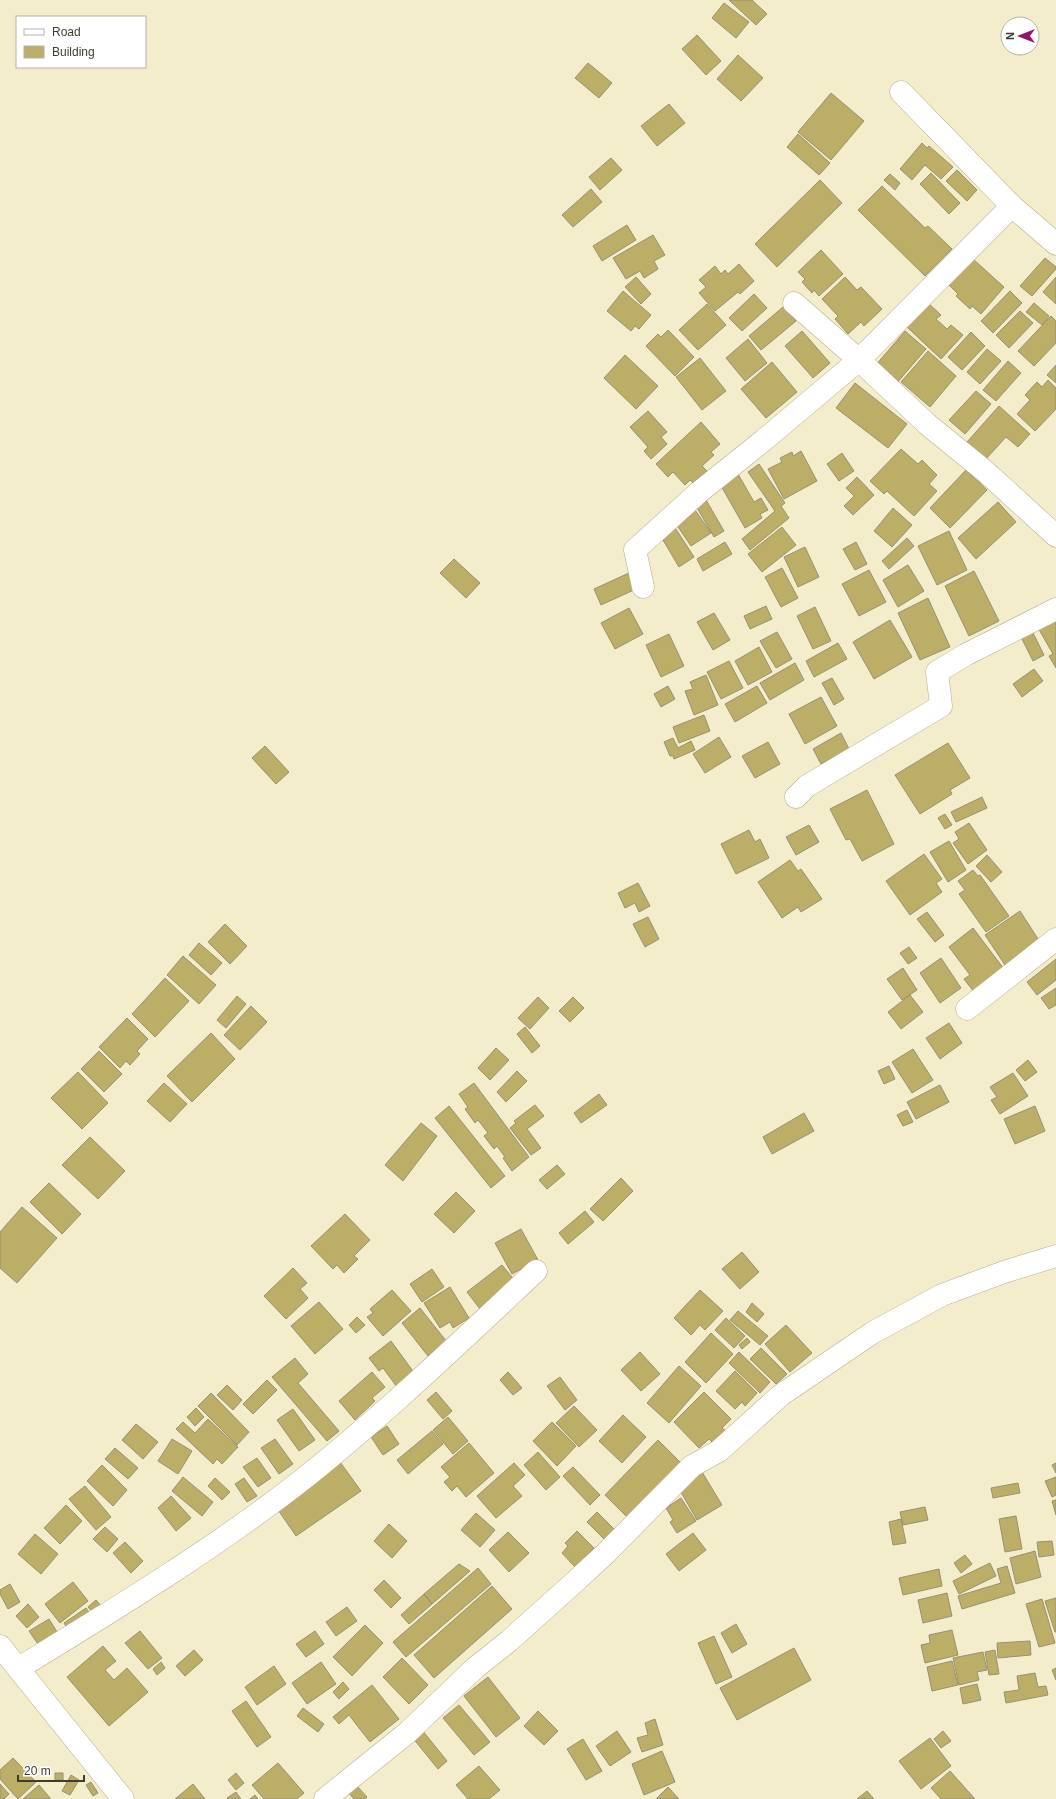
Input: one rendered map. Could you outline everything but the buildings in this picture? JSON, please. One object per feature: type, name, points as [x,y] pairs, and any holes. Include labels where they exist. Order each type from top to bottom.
[{"type":"street","points":[[901,92],[1012,206],[1056,244]]},
{"type":"street","points":[[643,587],[634,550],[698,493],[859,360],[1012,206]]},
{"type":"street","points":[[794,303],[859,360],[926,424],[986,472],[1056,536]]},
{"type":"street","points":[[796,797],[807,786],[941,706],[937,672],[965,655],[1056,609]]},
{"type":"street","points":[[967,1010],[1056,939]]},
{"type":"street","points":[[325,1799],[407,1733],[475,1668],[509,1641],[578,1579],[606,1553],[692,1466],[719,1451],[781,1395],[872,1333],[942,1295],[1004,1272],[1056,1256]]},
{"type":"street","points":[[19,1668],[165,1578],[292,1488],[403,1396],[536,1271]]},
{"type":"street","points":[[0,1646],[123,1799]]}]
